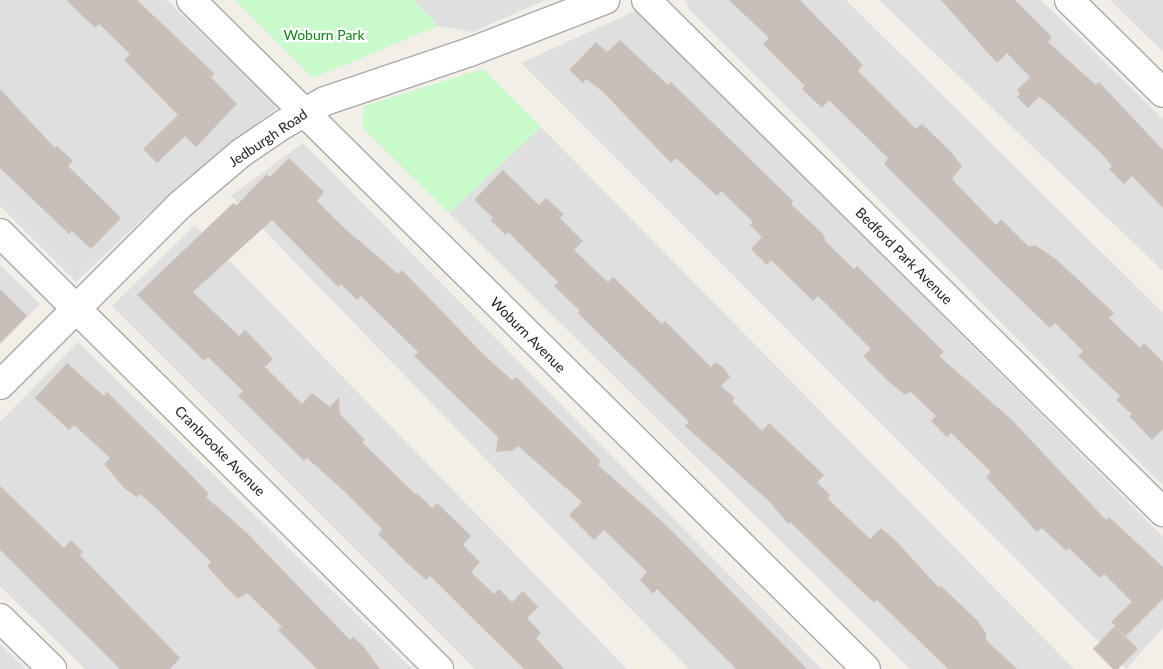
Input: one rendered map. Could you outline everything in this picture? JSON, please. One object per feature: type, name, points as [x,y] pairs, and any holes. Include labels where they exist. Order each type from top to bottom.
[{"type":"street","name":"Woburn Avenue","points":[[191,0],[866,669]]},
{"type":"street","name":"Jedburgh Road","points":[[0,385],[76,308],[216,174],[241,153],[325,101],[470,52],[605,0]]},
{"type":"street","name":"Bedford Park Avenue","points":[[646,0],[1163,512]]},
{"type":"street","points":[[1069,0],[1163,94]]},
{"type":"street","name":"Cranbrooke Avenue","points":[[0,233],[439,669]]},
{"type":"street","points":[[0,618],[52,669]]},
{"type":"shaded area","points":[[0,0],[167,0],[278,107],[181,183],[76,282],[0,206]]},
{"type":"shaded area","points":[[413,0],[546,0],[472,32],[438,26]]},
{"type":"shaded area","points":[[685,0],[846,0],[1163,313],[1163,485],[690,10]]},
{"type":"shaded area","points":[[879,0],[1041,0],[1163,119],[1163,271]]},
{"type":"shaded area","points":[[1110,0],[1163,0],[1163,52]]},
{"type":"shaded area","points":[[637,10],[1163,537],[1163,628],[1126,669],[521,63]]},
{"type":"shaded area","points":[[541,127],[1074,669],[910,669],[449,213]]},
{"type":"shaded area","points":[[303,143],[822,669],[689,669],[231,196]]},
{"type":"shaded area","points":[[195,225],[627,669],[475,669],[112,306]]},
{"type":"shaded area","points":[[0,265],[40,304],[0,345]]},
{"type":"shaded area","points":[[78,342],[412,669],[85,669],[0,586],[0,422]]},
{"type":"shaded area","points":[[0,644],[26,669],[0,669]]},
{"type":"green space","name":"Woburn Park","points":[[235,0],[413,0],[438,26],[313,78]]},
{"type":"green space","points":[[483,69],[541,127],[449,213],[363,128],[364,106]]},
{"type":"building","points":[[66,0],[137,0],[215,74],[211,77],[237,104],[196,147],[185,136],[157,163],[143,149],[178,115],[124,60],[130,54],[99,24],[95,28]]},
{"type":"building","points":[[729,0],[800,0],[863,65],[858,71],[916,129],[922,124],[952,153],[962,166],[952,179],[996,225],[1001,219],[1029,247],[1035,245],[1057,260],[1114,313],[1109,318],[1140,348],[1144,343],[1163,362],[1163,429],[1152,440],[1129,416],[1132,414],[1116,400],[1120,396],[1078,356],[1083,351],[1055,323],[1050,328],[994,274],[884,164],[888,158],[829,100],[822,108],[802,89],[805,86],[763,44],[769,38]]},
{"type":"building","points":[[941,0],[1015,0],[1052,37],[1048,42],[1096,85],[1099,82],[1163,150],[1163,208],[1132,176],[1124,184],[1109,169],[1112,166],[1101,153],[1049,104],[1039,97],[1028,108],[1017,97],[1020,94],[1017,90],[1030,77],[1007,53],[997,63]]},
{"type":"building","points":[[620,40],[668,85],[671,82],[793,201],[791,204],[823,234],[826,242],[854,269],[857,266],[944,352],[939,356],[1011,419],[1106,520],[1109,517],[1163,567],[1163,599],[1126,636],[1116,627],[1138,649],[1118,669],[1113,669],[1093,649],[1115,626],[1111,622],[1132,602],[1104,574],[1100,578],[1069,548],[1066,551],[1042,528],[1037,532],[986,477],[991,472],[951,433],[947,437],[931,421],[936,416],[911,392],[904,394],[888,381],[863,356],[871,349],[818,296],[813,301],[771,260],[767,265],[751,249],[762,237],[750,225],[753,222],[721,191],[717,196],[676,158],[671,163],[602,91],[586,79],[583,83],[569,70],[596,42],[607,52]]},
{"type":"building","points":[[0,89],[55,148],[57,146],[73,161],[68,166],[121,218],[93,247],[90,248],[72,231],[69,234],[0,168]]},
{"type":"building","points":[[289,158],[324,192],[317,201],[341,225],[398,274],[402,270],[484,355],[512,380],[516,377],[601,461],[598,465],[667,526],[807,669],[736,669],[657,589],[653,594],[640,580],[647,572],[604,530],[594,540],[569,515],[582,502],[518,446],[514,450],[496,452],[498,437],[414,356],[418,352],[361,296],[357,300],[341,284],[338,287],[272,220],[193,292],[239,336],[245,330],[273,359],[265,367],[302,404],[312,393],[330,407],[339,397],[340,414],[365,440],[362,442],[416,495],[417,493],[432,508],[437,503],[471,536],[463,545],[480,562],[471,572],[494,594],[499,589],[512,602],[523,591],[538,607],[527,618],[541,633],[536,638],[564,669],[524,669],[430,576],[426,580],[407,563],[378,534],[382,529],[345,492],[307,458],[304,461],[238,396],[243,391],[209,358],[203,360],[137,295],[233,203],[237,205],[267,174],[270,177]]},
{"type":"building","points":[[503,170],[539,205],[546,198],[564,214],[560,218],[583,241],[574,250],[608,282],[613,277],[662,324],[665,321],[711,367],[715,362],[724,368],[730,377],[721,386],[735,398],[732,401],[762,431],[769,423],[824,475],[817,482],[830,495],[828,499],[870,539],[881,528],[895,540],[939,588],[941,586],[977,620],[986,633],[986,640],[1017,669],[948,669],[877,600],[874,603],[790,522],[788,524],[770,502],[685,426],[689,422],[578,313],[580,311],[554,286],[558,282],[508,232],[506,235],[490,220],[493,218],[474,200]]},
{"type":"building","points":[[0,289],[27,316],[0,343]]},
{"type":"building","points":[[67,363],[104,396],[107,392],[209,494],[206,497],[247,533],[350,640],[353,637],[363,646],[380,669],[317,669],[278,630],[282,627],[247,593],[238,599],[207,566],[211,562],[158,510],[140,494],[137,497],[124,488],[104,464],[110,458],[74,425],[69,430],[35,398]]},
{"type":"building","points":[[0,486],[64,548],[71,540],[83,552],[80,555],[180,658],[170,669],[120,669],[0,550]]}]
